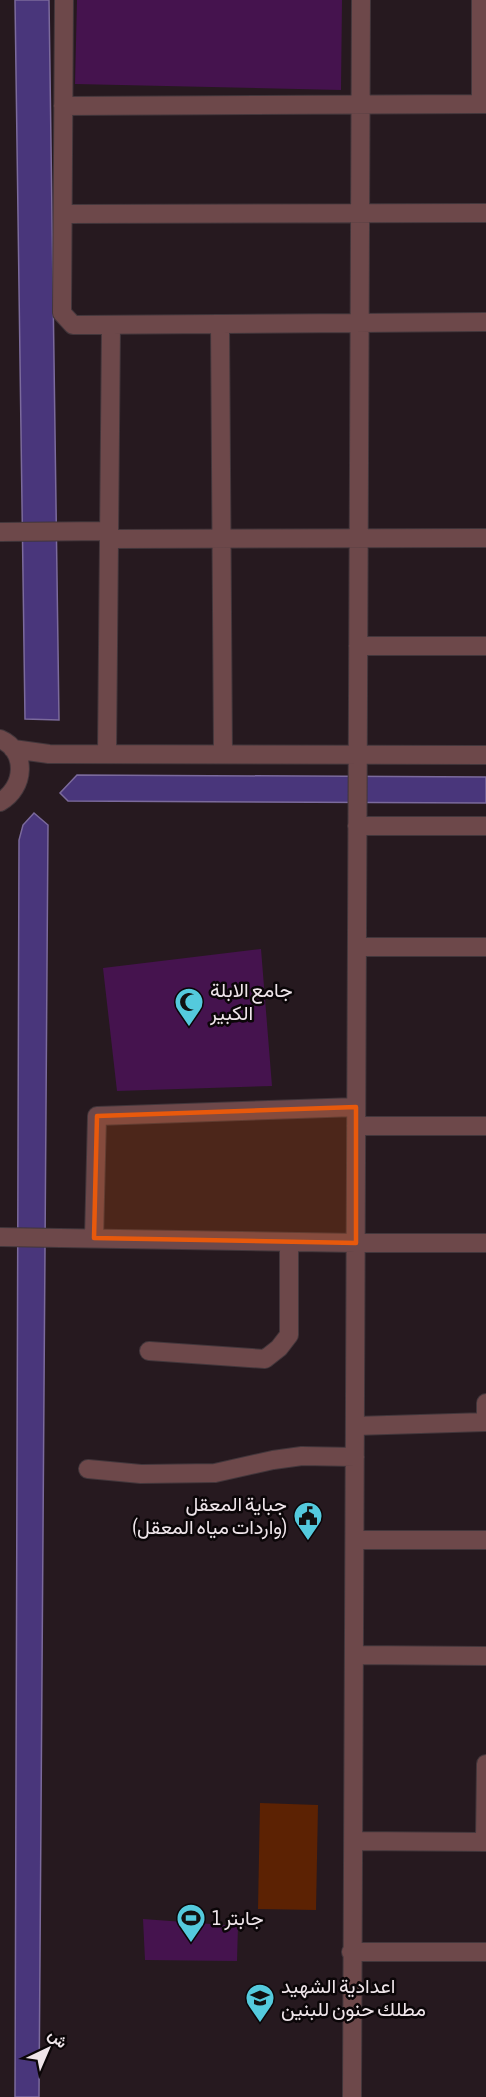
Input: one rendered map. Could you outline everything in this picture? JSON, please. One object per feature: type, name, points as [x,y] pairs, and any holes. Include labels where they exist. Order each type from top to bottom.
[{"type":"street","points":[[64,0],[62,313],[74,325],[486,322]]},
{"type":"street","points":[[352,2097],[361,0]]},
{"type":"street","points":[[63,106],[483,104],[481,0]]},
{"type":"street","points":[[63,214],[486,213]]},
{"type":"street","points":[[220,324],[223,754]]},
{"type":"street","points":[[107,754],[111,325]]},
{"type":"street","points":[[0,532],[222,539],[486,538]]},
{"type":"street","points":[[358,646],[486,646]]},
{"type":"street","points":[[4,740],[49,754],[486,754]]},
{"type":"street","points":[[0,802],[11,794],[19,780],[21,770],[19,758],[4,740]]},
{"type":"street","points":[[19,780],[49,754]]},
{"type":"street","points":[[357,826],[486,826]]},
{"type":"street","points":[[357,946],[486,947]]},
{"type":"street","points":[[94,1238],[97,1116],[356,1107]]},
{"type":"street","points":[[356,1126],[486,1126]]},
{"type":"street","points":[[0,1237],[486,1243]]},
{"type":"street","points":[[149,1351],[265,1359],[289,1335],[290,1242]]},
{"type":"street","points":[[355,1426],[486,1422],[486,1402]]},
{"type":"street","points":[[88,1469],[141,1474],[214,1473],[302,1456],[355,1457]]},
{"type":"street","points":[[355,1540],[486,1540]]},
{"type":"street","points":[[354,1655],[486,1656]]},
{"type":"street","points":[[353,1841],[485,1842],[486,1764]]},
{"type":"street","points":[[351,1952],[486,1952]]},
{"type":"highlighted area","points":[[356,1107],[356,1243],[94,1238],[97,1116]]},
{"type":"shaded area","points":[[15,0],[49,0],[59,720],[25,719]]},
{"type":"shaded area","points":[[77,775],[486,777],[486,803],[68,801],[60,793]]},
{"type":"shaded area","points":[[34,813],[48,825],[39,2097],[15,2097],[19,840],[23,825]]},
{"type":"shaded area","points":[[260,1803],[318,1805],[316,1910],[258,1909]]},
{"type":"building","points":[[77,0],[342,0],[341,90],[75,84]]},
{"type":"building","name":"جامع الابلة الكبير","points":[[261,949],[272,1086],[117,1091],[103,968]]},
{"type":"building","name":"جابتر 1","points":[[143,1919],[238,1926],[237,1961],[145,1960]]},
{"type":"place","name":"جامع الابلة الكبير","points":[[189,1028]]},
{"type":"place","name":"جباية المعقل (واردات مياه المعقل)","points":[[308,1542]]},
{"type":"place","name":"جابتر 1","points":[[191,1944]]},
{"type":"place","name":"اعدادية الشهيد مطلك حنون للبنين","points":[[260,2024]]}]
